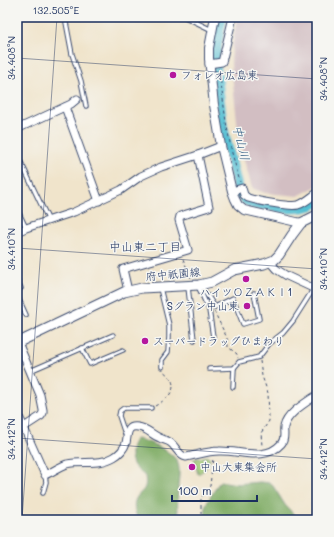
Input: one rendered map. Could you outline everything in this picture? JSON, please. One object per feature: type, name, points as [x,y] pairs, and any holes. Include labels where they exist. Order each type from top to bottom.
[{"type":"main road","points":[[270,262],[278,255],[301,223],[317,215]]},
{"type":"main road","name":"府中祇園線","points":[[18,342],[128,291],[142,288],[195,285],[212,282],[234,270],[270,262]]},
{"type":"street","points":[[215,17],[209,48],[209,64],[214,105],[221,146],[237,190],[248,198],[286,205],[297,205],[317,193]]},
{"type":"street","points":[[209,64],[222,62],[233,17]]},
{"type":"street","points":[[17,130],[71,104],[76,99]]},
{"type":"street","points":[[65,107],[99,201]]},
{"type":"street","points":[[17,232],[74,212],[99,201],[121,190],[141,176],[161,167],[221,146]]},
{"type":"street","points":[[128,291],[123,269],[188,250],[179,220],[180,216],[209,206],[198,155]]},
{"type":"street","points":[[237,190],[234,199],[244,210],[301,223]]},
{"type":"street","points":[[270,262],[276,269],[287,276],[316,289]]},
{"type":"street","points":[[18,342],[40,395],[43,410],[41,416],[24,427]]},
{"type":"street","points":[[17,412],[45,475],[67,464],[105,461],[114,457],[121,452],[130,428],[134,426],[146,429],[170,442],[182,456],[186,457],[219,451],[262,454],[268,453],[283,443],[284,426],[292,413],[317,395]]},
{"type":"lane","points":[[65,17],[72,54],[81,81],[86,106]]},
{"type":"lane","points":[[185,17],[213,31]]},
{"type":"lane","points":[[17,154],[48,221]]},
{"type":"lane","points":[[17,209],[26,228]]},
{"type":"lane","points":[[17,279],[21,288]]},
{"type":"lane","points":[[195,285],[215,307],[233,298],[243,324],[259,319],[254,293]]},
{"type":"lane","points":[[195,285],[209,310],[213,337]]},
{"type":"lane","points":[[194,340],[195,285]]},
{"type":"lane","points":[[160,287],[169,325],[168,352],[162,360],[162,367]]},
{"type":"lane","points":[[233,386],[234,368],[240,362],[259,356],[269,344],[283,333],[316,289]]},
{"type":"lane","points":[[18,297],[19,305],[26,315]]},
{"type":"lane","points":[[30,371],[113,335]]},
{"type":"lane","points":[[82,348],[90,364],[123,350]]},
{"type":"lane","points":[[209,369],[234,368]]},
{"type":"lane","points":[[127,436],[119,416],[120,411],[124,408],[150,408]]},
{"type":"lane","points":[[43,493],[46,482],[45,475]]},
{"type":"path","points":[[219,67],[224,114],[232,153],[237,190]]},
{"type":"path","points":[[181,253],[195,285]]},
{"type":"path","points":[[213,308],[227,338],[228,347],[237,354],[240,362]]},
{"type":"path","points":[[259,356],[262,376],[268,393],[270,417],[261,433],[262,454]]},
{"type":"path","points":[[150,408],[165,400],[170,395],[172,389],[173,382],[170,376],[163,371],[162,367]]},
{"type":"path","points":[[201,520],[201,498],[210,486],[214,459],[211,452]]},
{"type":"shaded area","points":[[237,17],[317,17],[317,186],[298,196],[265,193],[252,188],[238,131],[231,64]]},
{"type":"green space","points":[[136,439],[142,440],[162,449],[177,461],[179,471],[178,520],[138,520],[134,503],[144,488],[146,482],[145,476],[133,464],[131,456],[132,444]]},
{"type":"green space","points":[[208,456],[210,458],[208,466],[198,474],[194,459]]},
{"type":"green space","points":[[220,481],[237,484],[260,482],[270,483],[285,505],[299,520],[205,520],[206,504]]},
{"type":"waterway","name":"中山川","points":[[222,17],[215,58],[223,127],[239,193],[244,199],[252,204],[276,208],[297,208],[311,206],[317,203]]},
{"type":"place","name":"フォレオ広島東","points":[[173,75]]},
{"type":"place","name":"ハイツＯＺＡＫＩ1","points":[[246,279]]},
{"type":"place","name":"Sグラン中山東","points":[[247,306]]},
{"type":"place","name":"スーパードラッグひまわり","points":[[145,341]]},
{"type":"place","name":"中山大東集会所","points":[[192,467]]},
{"type":"district","name":"中山東二丁目","points":[[145,247]]}]
